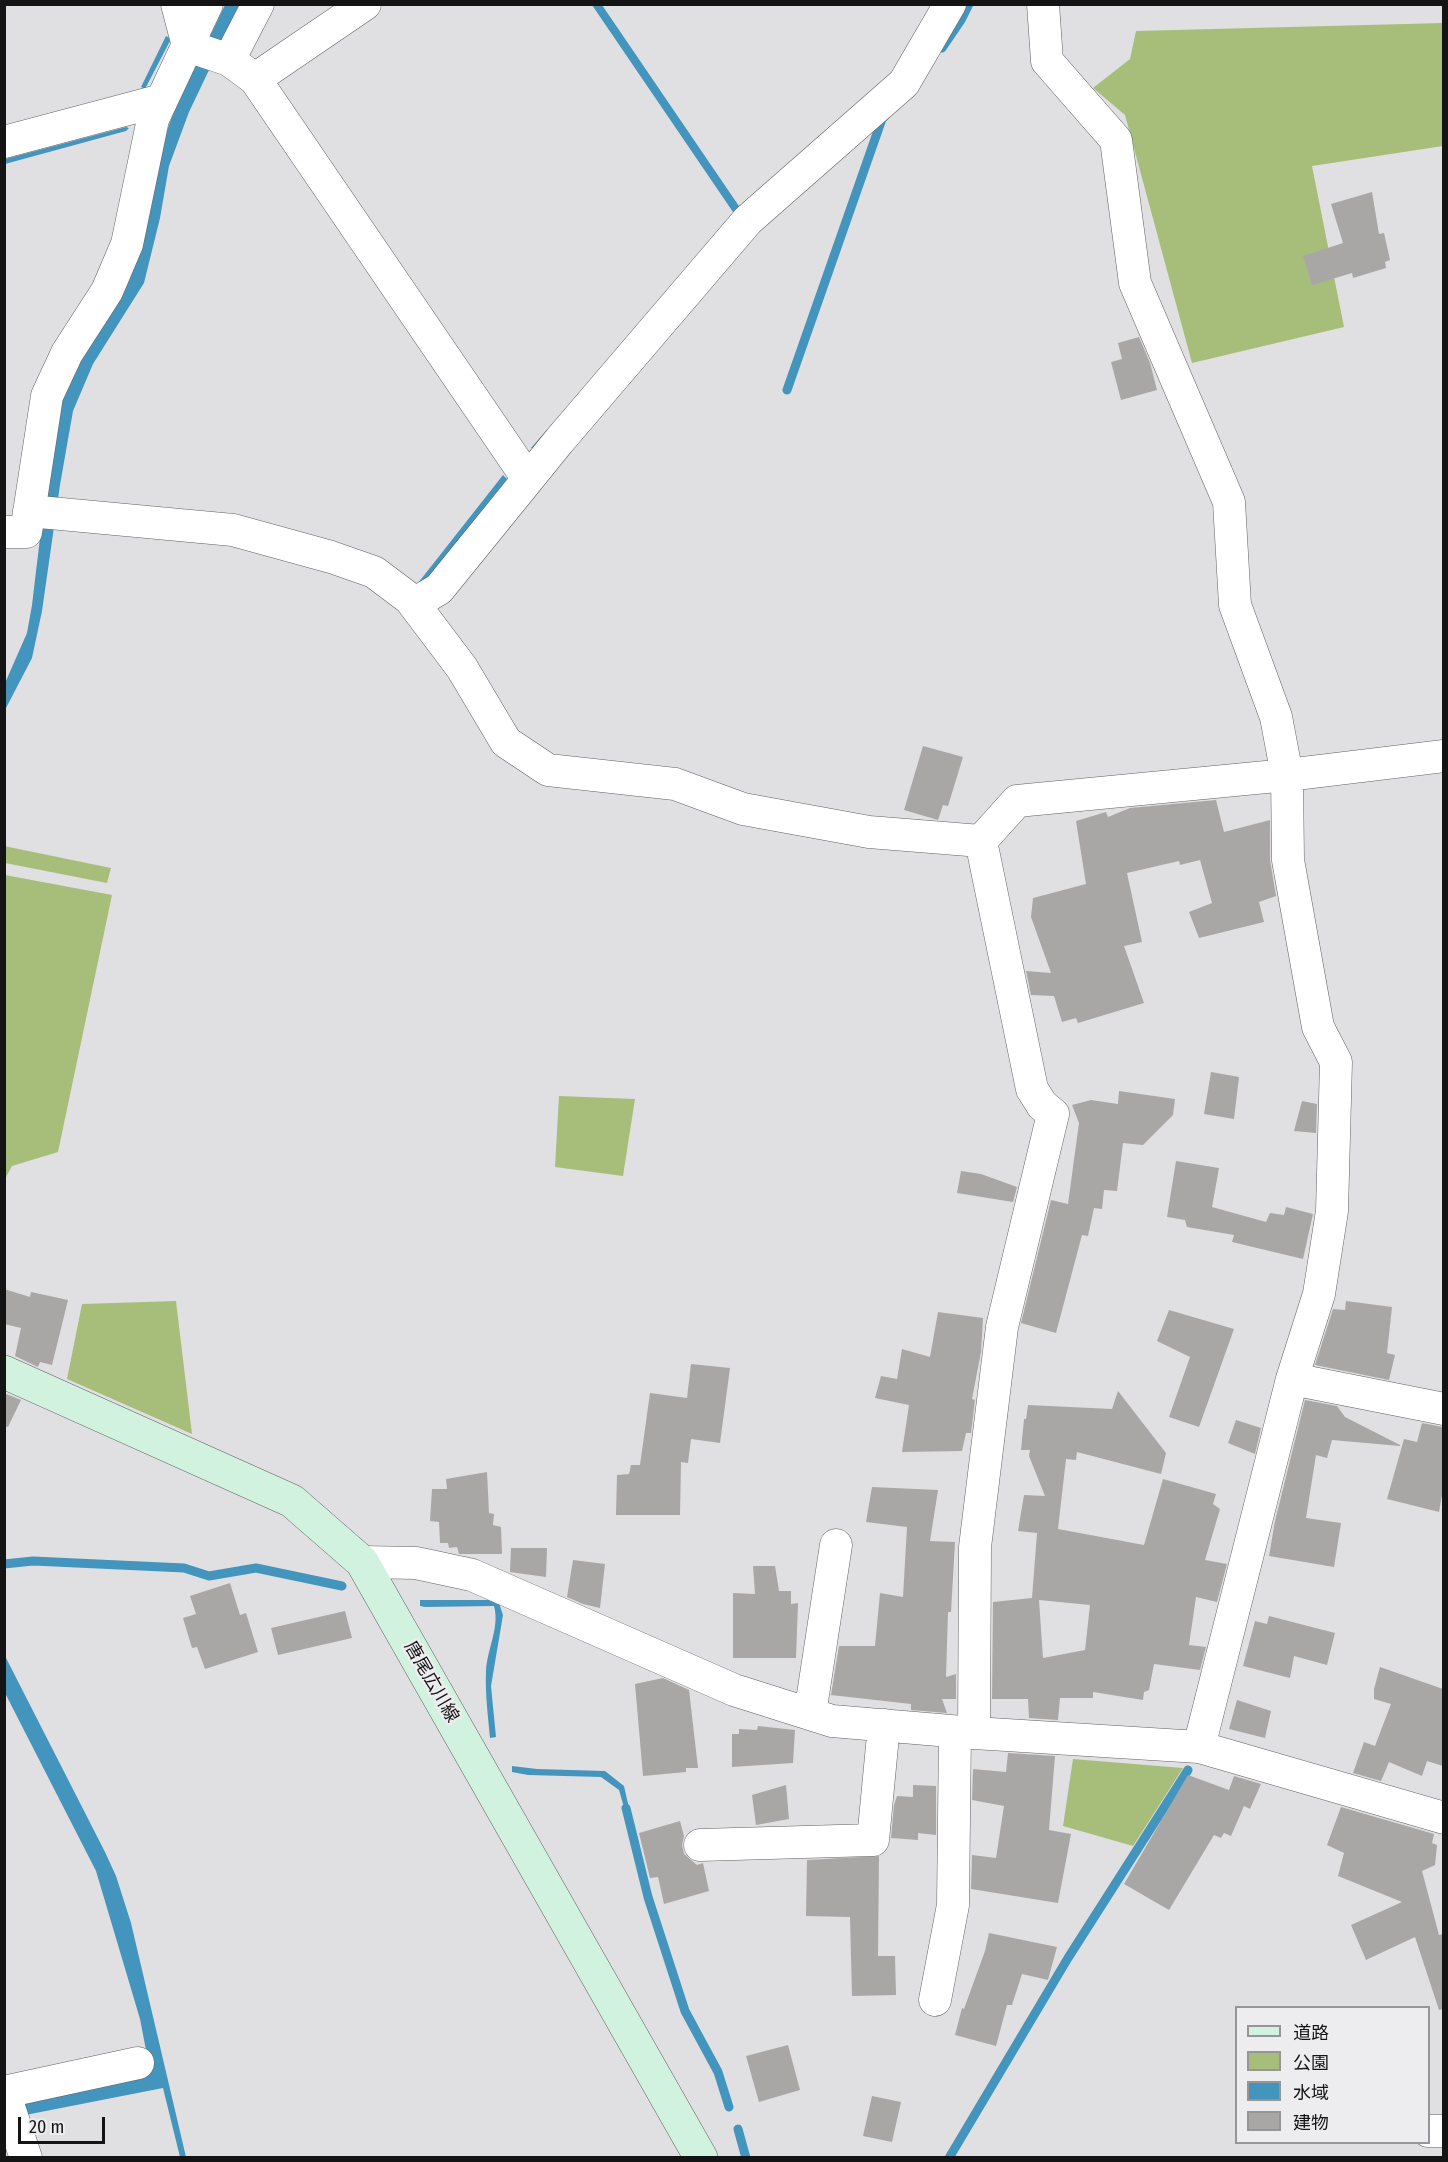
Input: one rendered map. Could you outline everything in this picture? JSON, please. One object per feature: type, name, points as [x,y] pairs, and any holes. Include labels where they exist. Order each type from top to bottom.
[{"type":"main road","name":"唐尾広川線","points":[[4,1372],[292,1502],[362,1562],[701,2157]]},
{"type":"street","points":[[177,4],[209,53],[255,79],[528,479]]},
{"type":"street","points":[[207,4],[209,53]]},
{"type":"street","points":[[4,532],[26,532],[42,512],[47,396],[67,353],[107,291],[127,244],[153,119],[162,100],[258,4]]},
{"type":"street","points":[[255,79],[365,4]]},
{"type":"street","points":[[414,604],[439,589],[528,479],[748,220],[904,83],[950,4]]},
{"type":"street","points":[[1043,4],[1047,61],[1116,140],[1135,283],[1229,502],[1235,605],[1276,717],[1287,775],[1288,860],[1318,1027],[1336,1062],[1332,1211],[1319,1294],[1292,1379],[1199,1747]]},
{"type":"street","points":[[4,142],[162,100]]},
{"type":"street","points":[[42,512],[233,530],[331,557],[374,573],[414,604],[462,668],[506,742],[549,770],[675,784],[743,809],[869,832],[981,841]]},
{"type":"street","points":[[981,841],[1017,801],[1287,775],[1443,756]]},
{"type":"street","points":[[935,2000],[953,1905],[975,1547],[1002,1327],[1053,1114],[1042,1105],[1032,1089],[981,841]]},
{"type":"street","points":[[1292,1379],[1443,1409]]},
{"type":"street","points":[[810,1714],[836,1545]]},
{"type":"street","points":[[362,1562],[416,1563],[472,1575],[734,1690],[832,1720],[964,1732],[1199,1747],[1443,1818]]},
{"type":"street","points":[[700,1845],[873,1840],[884,1725]]},
{"type":"street","points":[[26,2157],[4,2092],[138,2063]]},
{"type":"green space","points":[[1443,23],[1443,146],[1312,166],[1344,327],[1192,363],[1125,115],[1093,88],[1130,59],[1136,31]]},
{"type":"green space","points":[[4,846],[111,868],[107,883],[5,863]]},
{"type":"green space","points":[[5,875],[112,895],[58,1152],[12,1166],[5,1179]]},
{"type":"green space","points":[[559,1096],[635,1099],[623,1176],[555,1167]]},
{"type":"green space","points":[[176,1301],[192,1434],[67,1379],[82,1304]]},
{"type":"green space","points":[[1073,1759],[1183,1768],[1133,1846],[1063,1826]]},
{"type":"water","points":[[225,5],[240,5],[189,112],[169,166],[160,218],[144,283],[93,364],[73,411],[42,611],[32,658],[5,710],[5,683],[27,633],[32,605],[58,406],[68,380],[129,281],[144,232],[156,161],[174,111]]},
{"type":"water","points":[[592,5],[602,5],[743,212],[535,449],[531,448],[735,215]]},
{"type":"water","points":[[166,36],[171,39],[145,89],[141,87]]},
{"type":"water","points":[[129,128],[126,131],[5,164],[5,159]]},
{"type":"water","points":[[503,475],[507,479],[422,586],[418,583]]},
{"type":"water","points":[[420,1600],[498,1600],[503,1615],[491,1686],[496,1737],[490,1738],[486,1688],[487,1663],[495,1622],[494,1606],[425,1607],[420,1606]]},
{"type":"water","points":[[4,1654],[116,1876],[131,1923],[186,2157],[180,2157],[163,2088],[5,2119],[5,2108],[150,2071],[140,2019],[96,1871],[5,1693]]},
{"type":"water","points":[[512,1766],[605,1771],[624,1786],[631,1817],[627,1818],[619,1790],[601,1777],[528,1775],[512,1772]]},
{"type":"building","points":[[1372,192],[1379,234],[1384,233],[1390,260],[1385,262],[1386,268],[1353,278],[1352,273],[1312,285],[1303,256],[1343,243],[1331,204]]},
{"type":"building","points":[[1139,337],[1150,363],[1157,390],[1121,400],[1111,362],[1122,359],[1118,343]]},
{"type":"building","points":[[923,746],[963,757],[948,806],[943,805],[938,820],[904,810]]},
{"type":"building","points":[[1216,800],[1224,832],[1270,820],[1270,860],[1276,896],[1259,902],[1264,922],[1199,938],[1189,912],[1212,903],[1200,860],[1180,865],[1179,861],[1127,873],[1142,942],[1124,946],[1144,1003],[1078,1023],[1076,1018],[1062,1022],[1054,996],[1031,995],[1026,971],[1051,973],[1031,917],[1033,898],[1086,884],[1076,821],[1106,812],[1108,817],[1130,808]]},
{"type":"building","points":[[1211,1072],[1239,1077],[1234,1119],[1204,1114]]},
{"type":"building","points":[[1119,1091],[1175,1099],[1173,1115],[1143,1145],[1123,1143],[1117,1191],[1104,1190],[1102,1209],[1094,1208],[1088,1236],[1082,1235],[1056,1333],[1021,1323],[1051,1200],[1068,1204],[1079,1123],[1072,1105],[1091,1100],[1118,1104]]},
{"type":"building","points":[[1302,1101],[1317,1104],[1316,1133],[1294,1131]]},
{"type":"building","points":[[1176,1161],[1219,1168],[1212,1207],[1266,1222],[1270,1213],[1284,1215],[1286,1207],[1313,1214],[1303,1259],[1232,1242],[1234,1235],[1187,1227],[1185,1220],[1167,1217]]},
{"type":"building","points":[[961,1171],[981,1174],[1017,1187],[1013,1202],[957,1193]]},
{"type":"building","points":[[4,1289],[30,1297],[31,1292],[68,1300],[52,1365],[40,1362],[38,1367],[15,1356],[21,1328],[4,1324]]},
{"type":"building","points":[[1346,1301],[1392,1307],[1387,1353],[1395,1355],[1389,1380],[1315,1365],[1333,1309],[1345,1310]]},
{"type":"building","points":[[1169,1310],[1234,1329],[1199,1427],[1169,1417],[1190,1357],[1157,1341]]},
{"type":"building","points":[[938,1312],[983,1318],[981,1352],[972,1399],[975,1400],[971,1433],[966,1433],[962,1451],[902,1452],[909,1405],[875,1398],[881,1376],[897,1379],[902,1349],[930,1357]]},
{"type":"building","points":[[691,1364],[730,1368],[720,1443],[691,1439],[688,1463],[681,1462],[680,1515],[616,1515],[617,1475],[629,1474],[631,1465],[640,1465],[650,1393],[687,1398]]},
{"type":"building","points":[[1118,1391],[1166,1453],[1161,1474],[1077,1452],[1076,1460],[1066,1459],[1058,1529],[1144,1545],[1163,1479],[1216,1494],[1213,1504],[1220,1509],[1205,1560],[1227,1564],[1217,1602],[1196,1597],[1189,1645],[1206,1647],[1200,1670],[1154,1664],[1149,1690],[1144,1692],[1143,1700],[1093,1692],[1093,1698],[1060,1698],[1058,1720],[1029,1718],[1028,1699],[992,1699],[993,1602],[1032,1598],[1037,1533],[1018,1531],[1024,1495],[1045,1496],[1029,1456],[1030,1450],[1021,1450],[1024,1419],[1026,1419],[1028,1405],[1112,1409]],"holes":[[[1039,1600],[1090,1605],[1085,1650],[1043,1658]]]},
{"type":"building","points":[[6,1394],[21,1400],[8,1427],[4,1426]]},
{"type":"building","points":[[1305,1400],[1337,1406],[1345,1417],[1400,1445],[1332,1440],[1327,1458],[1316,1455],[1306,1518],[1341,1523],[1334,1567],[1269,1556],[1275,1521]]},
{"type":"building","points":[[1236,1420],[1261,1428],[1255,1454],[1228,1443]]},
{"type":"building","points":[[1422,1423],[1443,1427],[1443,1489],[1439,1512],[1387,1499],[1404,1439],[1417,1442]]},
{"type":"building","points":[[487,1472],[489,1513],[494,1514],[493,1525],[501,1527],[502,1554],[459,1554],[457,1547],[449,1548],[448,1543],[440,1543],[439,1522],[430,1521],[432,1489],[447,1489],[446,1479]]},
{"type":"building","points":[[872,1487],[938,1490],[930,1541],[955,1542],[951,1612],[948,1612],[946,1677],[956,1674],[956,1699],[942,1699],[947,1713],[911,1710],[911,1704],[831,1695],[839,1646],[875,1646],[880,1593],[903,1597],[907,1527],[866,1522]]},
{"type":"building","points":[[511,1548],[547,1548],[546,1577],[510,1572]]},
{"type":"building","points":[[573,1560],[605,1564],[600,1608],[567,1597]]},
{"type":"building","points":[[753,1566],[775,1566],[779,1591],[791,1591],[791,1604],[798,1603],[796,1658],[733,1658],[733,1593],[755,1594]]},
{"type":"building","points":[[230,1583],[240,1615],[246,1613],[258,1652],[205,1669],[197,1647],[192,1648],[183,1618],[196,1614],[190,1596]]},
{"type":"building","points":[[345,1611],[352,1638],[278,1655],[271,1628]]},
{"type":"building","points":[[1269,1616],[1335,1633],[1327,1665],[1294,1656],[1290,1678],[1243,1666],[1255,1621],[1267,1624]]},
{"type":"building","points":[[1380,1667],[1443,1689],[1443,1766],[1427,1761],[1422,1776],[1389,1762],[1381,1781],[1353,1773],[1364,1742],[1375,1746],[1391,1704],[1374,1699],[1374,1689]]},
{"type":"building","points":[[663,1678],[689,1690],[698,1768],[686,1768],[686,1772],[643,1776],[635,1684]]},
{"type":"building","points":[[1237,1700],[1271,1711],[1265,1738],[1229,1729]]},
{"type":"building","points":[[758,1726],[795,1730],[793,1763],[732,1767],[732,1734],[739,1734],[739,1729],[757,1730]]},
{"type":"building","points":[[1008,1753],[1055,1756],[1049,1830],[1071,1834],[1058,1903],[971,1889],[972,1855],[996,1858],[1004,1806],[972,1800],[973,1769],[1006,1772]]},
{"type":"building","points":[[1188,1775],[1229,1790],[1234,1776],[1261,1784],[1250,1809],[1244,1806],[1231,1836],[1224,1833],[1221,1838],[1214,1835],[1169,1910],[1124,1884]]},
{"type":"building","points":[[786,1785],[789,1819],[756,1825],[752,1795]]},
{"type":"building","points":[[913,1785],[936,1786],[936,1835],[918,1833],[918,1840],[891,1838],[897,1796],[913,1797]]},
{"type":"building","points":[[1341,1807],[1434,1834],[1432,1843],[1437,1845],[1435,1865],[1422,1871],[1439,1935],[1443,1934],[1443,2009],[1439,2010],[1415,1937],[1366,1960],[1351,1925],[1402,1902],[1338,1876],[1344,1853],[1327,1845]]},
{"type":"building","points":[[680,1821],[684,1836],[682,1845],[684,1854],[697,1865],[703,1863],[709,1891],[664,1904],[658,1877],[650,1878],[639,1833]]},
{"type":"building","points":[[879,1856],[878,1956],[895,1956],[896,1995],[852,1996],[850,1917],[806,1916],[807,1860]]},
{"type":"building","points":[[989,1933],[1057,1947],[1048,1980],[1022,1974],[1012,2005],[1007,2005],[996,2046],[955,2035],[962,2008],[964,2009],[985,1951]]},
{"type":"building","points":[[788,2045],[800,2090],[759,2102],[746,2056]]},
{"type":"building","points":[[872,2096],[901,2102],[892,2142],[863,2136]]},
{"type":"waterway","points":[[942,48],[969,4]]},
{"type":"waterway","points":[[787,390],[882,119],[885,116]]},
{"type":"waterway","points":[[4,1564],[33,1561],[184,1568],[209,1576],[256,1568],[342,1586]]},
{"type":"waterway","points":[[949,2158],[1068,1958],[1188,1770]]},
{"type":"waterway","points":[[626,1808],[648,1897],[685,2011],[718,2072],[729,2107]]},
{"type":"waterway","points":[[738,2129],[746,2158]]}]
